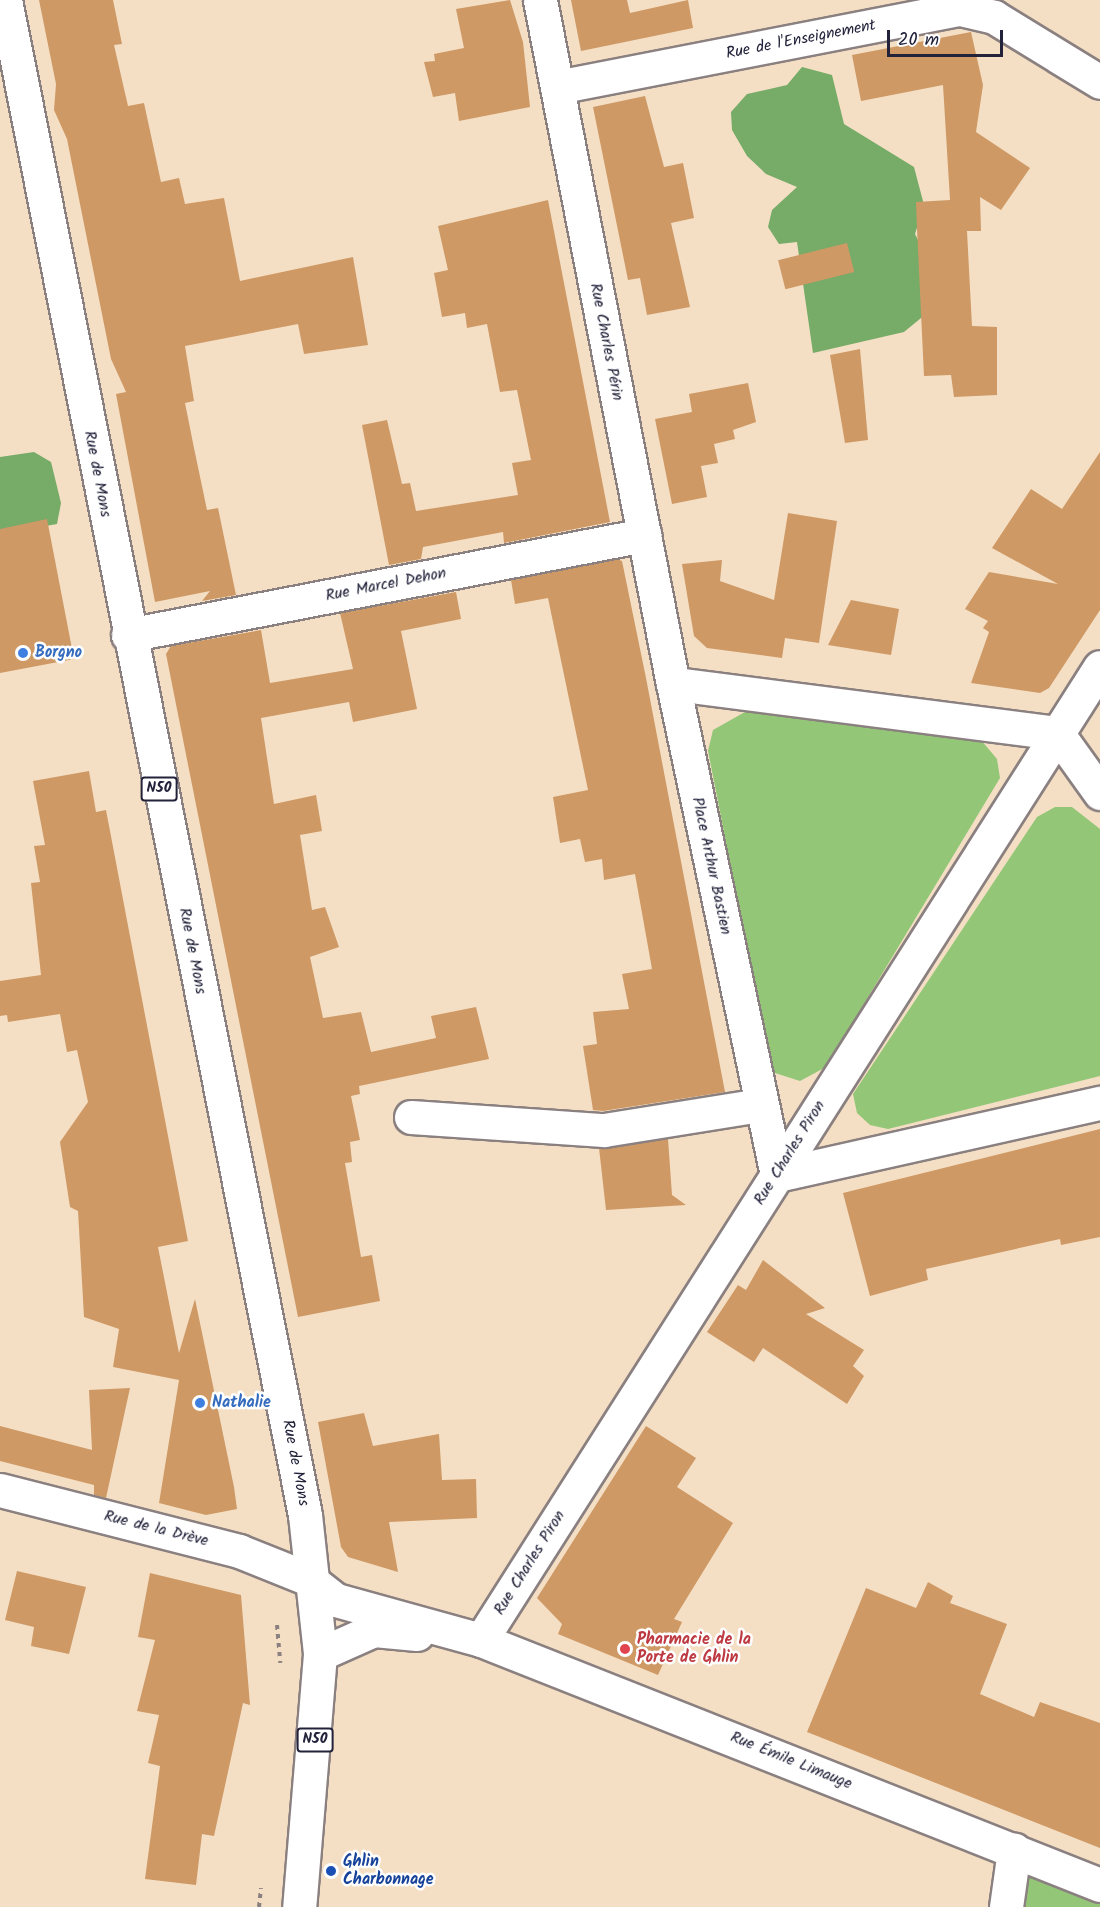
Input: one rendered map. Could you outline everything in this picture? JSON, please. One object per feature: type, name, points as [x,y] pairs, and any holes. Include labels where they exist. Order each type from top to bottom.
[{"type":"street","name":"Rue de Mons","points":[[5,0],[128,635],[305,1515],[309,1579],[320,1654],[299,1907]]},
{"type":"street","name":"Rue Charles Périn","points":[[540,0],[673,684]]},
{"type":"street","name":"Rue de l'Enseignement","points":[[557,87],[960,9],[994,17],[1100,82]]},
{"type":"street","name":"Rue Marcel Dehon","points":[[128,635],[644,535]]},
{"type":"street","name":"Rue Charles Piron","points":[[481,1640],[1100,667]]},
{"type":"street","points":[[673,684],[1057,733],[1100,793]]},
{"type":"street","name":"Place Arthur Bastien","points":[[673,684],[760,1105],[777,1175]]},
{"type":"street","points":[[777,1175],[1100,1103]]},
{"type":"street","points":[[411,1117],[604,1130],[760,1105]]},
{"type":"street","name":"Rue de la Drève","points":[[0,1490],[239,1551],[309,1579],[336,1600],[481,1640]]},
{"type":"street","points":[[320,1654],[374,1630],[481,1640]]},
{"type":"street","name":"Rue Émile Limauge","points":[[481,1640],[1100,1885]]},
{"type":"street","points":[[1005,1907],[1014,1850]]},
{"type":"path","points":[[277,1617],[280,1670]]},
{"type":"path","points":[[259,1907],[262,1876]]},
{"type":"green space","points":[[802,67],[832,75],[844,124],[914,167],[924,205],[915,234],[933,270],[932,309],[904,332],[813,353],[797,242],[779,244],[768,227],[772,210],[797,187],[766,174],[747,156],[732,130],[731,112],[747,94],[787,85]]},
{"type":"green space","points":[[34,452],[51,462],[61,503],[57,524],[0,534],[0,457]]},
{"type":"green space","points":[[752,708],[981,740],[997,759],[1000,778],[826,1067],[800,1081],[775,1073],[768,1055],[708,751],[713,730]]},
{"type":"green space","points":[[1055,807],[1072,807],[1100,829],[1100,1076],[888,1129],[870,1125],[857,1113],[853,1094],[1037,817]]},
{"type":"green space","points":[[1014,1850],[1100,1885],[1100,1907],[1006,1907]]},
{"type":"building","points":[[39,0],[113,0],[122,44],[114,45],[128,106],[144,103],[161,182],[179,178],[185,204],[224,198],[240,281],[353,257],[368,345],[304,354],[298,324],[185,346],[194,401],[185,403],[194,448],[207,510],[218,508],[236,595],[202,601],[210,591],[155,602],[116,394],[126,392],[111,359],[67,139],[54,110],[56,84]]},
{"type":"building","points":[[510,0],[523,42],[530,107],[459,121],[455,93],[433,97],[424,62],[435,61],[434,54],[464,48],[456,9]]},
{"type":"building","points":[[571,0],[627,0],[630,13],[688,0],[693,28],[581,51]]},
{"type":"building","points":[[971,32],[983,85],[976,132],[1030,168],[1001,210],[980,197],[981,231],[967,231],[972,326],[997,327],[997,395],[954,397],[951,375],[924,376],[916,202],[950,200],[943,85],[861,101],[852,55]]},
{"type":"building","points":[[645,96],[664,167],[683,163],[694,218],[671,223],[690,307],[647,315],[640,278],[628,280],[593,107]]},
{"type":"building","points":[[548,200],[610,522],[504,543],[503,532],[423,547],[421,559],[389,565],[362,425],[387,420],[402,484],[410,483],[416,511],[518,495],[512,463],[531,460],[517,390],[500,392],[487,324],[467,328],[465,313],[442,317],[434,273],[448,270],[438,226]]},
{"type":"building","points":[[847,243],[854,272],[785,289],[778,260]]},
{"type":"building","points":[[860,349],[868,440],[845,443],[830,355]]},
{"type":"building","points":[[748,383],[756,422],[733,430],[735,439],[714,444],[718,463],[701,466],[707,497],[672,504],[655,419],[692,412],[689,394]]},
{"type":"building","points":[[1100,452],[1100,610],[1049,688],[1040,693],[971,683],[989,632],[983,628],[988,621],[965,609],[989,572],[1058,584],[992,548],[1031,489],[1062,509]]},
{"type":"building","points":[[788,513],[837,521],[819,643],[785,638],[782,658],[707,648],[694,636],[682,564],[722,560],[720,581],[774,600]]},
{"type":"building","points":[[47,519],[74,659],[0,673],[0,529]]},
{"type":"building","points":[[617,559],[622,561],[646,678],[725,1092],[603,1111],[593,1110],[583,1046],[597,1044],[593,1012],[629,1009],[622,974],[652,969],[635,874],[604,880],[602,859],[585,862],[580,839],[560,843],[553,797],[588,790],[548,598],[515,604],[511,580]]},
{"type":"building","points":[[456,592],[461,619],[401,631],[417,709],[353,722],[349,702],[261,718],[274,804],[316,795],[322,831],[300,835],[312,910],[325,907],[339,947],[310,957],[323,1018],[361,1012],[371,1052],[436,1038],[431,1016],[476,1007],[489,1059],[359,1086],[360,1094],[351,1096],[360,1140],[350,1142],[352,1162],[345,1163],[361,1257],[372,1255],[380,1301],[298,1317],[166,654],[171,646],[261,630],[270,683],[353,669],[340,613]]},
{"type":"building","points":[[851,600],[899,609],[891,655],[828,645]]},
{"type":"building","points":[[89,771],[96,812],[106,810],[188,1241],[158,1247],[179,1353],[195,1299],[234,1487],[237,1509],[206,1515],[159,1503],[179,1380],[113,1367],[119,1329],[84,1317],[78,1211],[70,1207],[60,1142],[88,1102],[77,1050],[67,1052],[60,1014],[8,1022],[7,1015],[0,1016],[0,981],[41,975],[31,883],[40,882],[34,846],[45,845],[33,781]]},
{"type":"building","points":[[1100,1129],[1100,1237],[1061,1245],[1060,1239],[926,1269],[928,1280],[870,1296],[843,1193]]},
{"type":"building","points":[[668,1139],[672,1195],[686,1205],[606,1210],[599,1148]]},
{"type":"building","points":[[763,1260],[825,1308],[806,1314],[864,1350],[853,1366],[864,1376],[847,1404],[763,1348],[754,1362],[707,1332],[738,1285],[746,1290]]},
{"type":"building","points":[[130,1388],[106,1498],[94,1495],[94,1485],[0,1461],[0,1426],[92,1450],[89,1390]]},
{"type":"building","points":[[364,1413],[373,1446],[439,1434],[442,1480],[476,1479],[477,1518],[389,1522],[398,1572],[348,1557],[341,1547],[318,1422]]},
{"type":"building","points":[[646,1426],[696,1458],[677,1487],[733,1523],[674,1619],[682,1622],[658,1675],[558,1634],[562,1624],[537,1598]]},
{"type":"building","points":[[17,1571],[86,1587],[69,1654],[31,1646],[34,1627],[5,1620]]},
{"type":"building","points":[[150,1573],[241,1595],[250,1705],[243,1703],[214,1836],[202,1834],[196,1885],[145,1879],[160,1766],[148,1763],[159,1715],[137,1711],[155,1640],[138,1637]]},
{"type":"building","points":[[928,1582],[953,1596],[950,1603],[1007,1624],[980,1694],[1034,1717],[1040,1702],[1100,1723],[1100,1848],[807,1732],[866,1588],[916,1608]]},
{"type":"place","name":"Borgno","points":[[23,653]]},
{"type":"place","name":"Nathalie","points":[[200,1403]]},
{"type":"place","name":"Pharmacie de la Porte de Ghlin","points":[[625,1649]]},
{"type":"place","name":"Ghlin Charbonnage","points":[[331,1871]]}]
